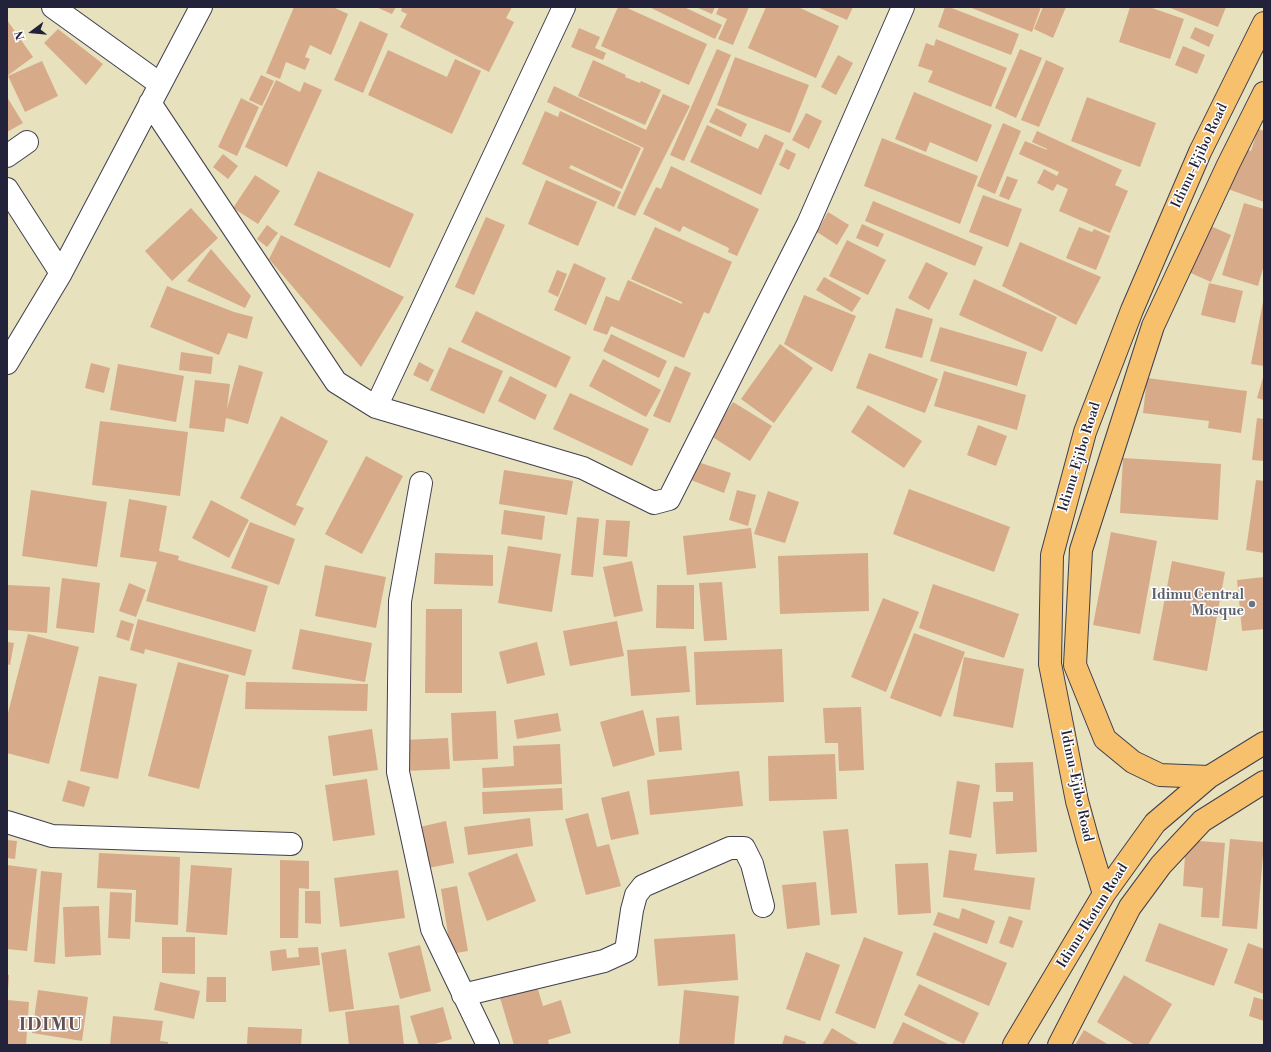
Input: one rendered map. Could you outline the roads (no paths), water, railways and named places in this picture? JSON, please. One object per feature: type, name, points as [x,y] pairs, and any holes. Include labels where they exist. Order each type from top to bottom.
[{"type":"main road","name":"Idimu-Ejibo Road","points":[[1104,894],[1078,801],[1050,664],[1052,554],[1085,432],[1132,310],[1200,152],[1264,23]]},
{"type":"main road","name":"Idimu-Ejibo Road","points":[[1210,776],[1160,775],[1133,762],[1105,739],[1075,665],[1080,550],[1153,326],[1228,165],[1264,93]]},
{"type":"main road","name":"Idimu-Ikotun Road","points":[[1014,1045],[1104,894],[1156,823],[1210,776],[1264,743]]},
{"type":"main road","name":"Idimu-Ikotun Road","points":[[1059,1045],[1130,907],[1161,865],[1202,821],[1264,782]]},
{"type":"street","points":[[53,7],[155,94],[336,382],[376,407],[583,468],[654,503],[669,499],[808,224],[903,7]]},
{"type":"street","points":[[7,363],[61,273],[201,7]]},
{"type":"street","points":[[376,407],[564,7]]},
{"type":"street","points":[[7,156],[27,142]]},
{"type":"street","points":[[7,189],[61,273]]},
{"type":"street","points":[[422,483],[400,601],[398,772],[432,929],[488,1045]]},
{"type":"street","points":[[7,822],[52,836],[291,844]]},
{"type":"street","points":[[463,995],[604,961],[626,952],[632,910],[636,895],[643,886],[730,848],[744,848],[752,864],[763,906]]},
{"type":"place","name":"Idimu Central Mosque","points":[[1252,604]]},
{"type":"district","name":"IDIMU","points":[[51,1026]]}]
